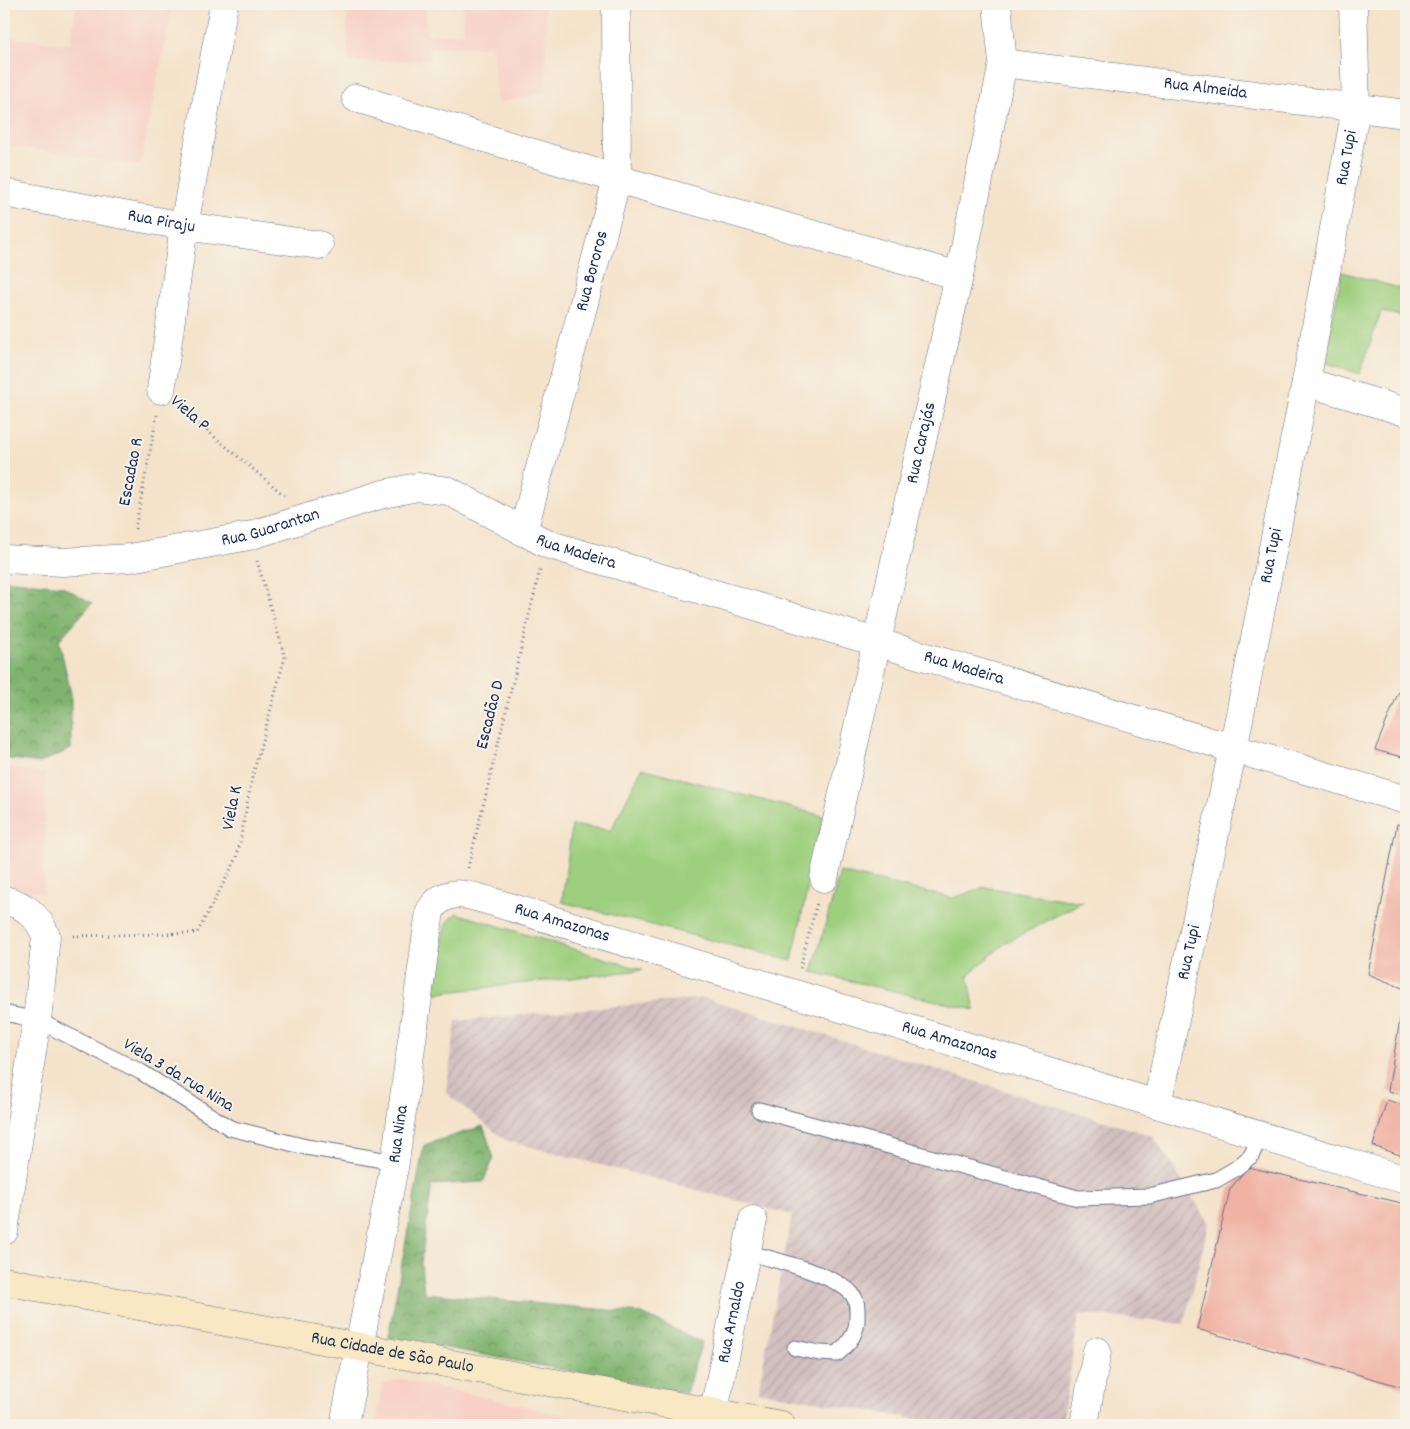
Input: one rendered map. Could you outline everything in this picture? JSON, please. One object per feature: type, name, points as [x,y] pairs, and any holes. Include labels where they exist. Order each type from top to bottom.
[{"type":"street","name":"Viela P","points":[[162,390],[184,226],[224,4]]},
{"type":"street","name":"Rua Bororos","points":[[523,532],[617,179],[616,4]]},
{"type":"street","name":"Rua Carajás","points":[[824,878],[960,276],[1003,63],[997,4]]},
{"type":"street","name":"Rua Tupi","points":[[1157,1104],[1232,748],[1306,382],[1356,108],[1353,4]]},
{"type":"street","name":"Rua Almeida","points":[[1003,63],[1406,114]]},
{"type":"street","points":[[356,98],[617,179],[960,276]]},
{"type":"street","name":"Rua Piraju","points":[[4,193],[184,226],[319,245]]},
{"type":"street","points":[[1306,382],[1406,412]]},
{"type":"street","name":"Rua Guarantan","points":[[4,559],[63,562],[130,558],[249,536],[383,494],[417,487],[449,491],[523,532]]},
{"type":"street","name":"Rua Madeira","points":[[523,532],[547,544],[1406,800]]},
{"type":"street","name":"Rua Amazonas","points":[[462,893],[794,992],[1406,1180]]},
{"type":"street","name":"Rua Nina","points":[[344,1425],[395,1162],[430,910],[435,903],[446,895],[462,893]]},
{"type":"street","points":[[4,900],[31,911],[46,936],[37,1020],[4,1231]]},
{"type":"street","name":"Rua Arnaldo","points":[[712,1419],[753,1220]]},
{"type":"street","name":"Rua Cidade de São Paulo","points":[[4,1281],[712,1419],[781,1425]]},
{"type":"street","points":[[1084,1425],[1097,1350]]},
{"type":"lane","name":"Viela 3 da rua Nina","points":[[4,1013],[37,1020],[141,1072],[230,1128],[306,1147],[395,1162]]},
{"type":"lane","points":[[759,1110],[1078,1198],[1149,1196],[1216,1180],[1235,1169],[1250,1156],[1261,1135]]},
{"type":"lane","points":[[746,1252],[797,1267],[841,1284],[853,1294],[857,1306],[857,1326],[848,1345],[837,1354],[819,1353],[795,1348]]},
{"type":"path","name":"Viela P","points":[[162,390],[281,494],[289,497]]},
{"type":"path","name":"Escadao R","points":[[130,558],[162,390]]},
{"type":"path","name":"Viela K","points":[[46,936],[197,932],[237,858],[252,778],[285,657],[249,536]]},
{"type":"path","name":"Escadão D","points":[[462,893],[547,544]]},
{"type":"path","points":[[794,992],[824,878]]},
{"type":"shaded area","points":[[76,4],[173,4],[140,165],[4,145],[4,36],[70,45]]},
{"type":"shaded area","points":[[347,4],[426,4],[426,34],[464,34],[463,4],[545,4],[546,93],[497,103],[492,47],[429,47],[430,60],[348,62]]},
{"type":"shaded area","points":[[4,767],[46,774],[43,894],[4,884]]},
{"type":"shaded area","points":[[704,998],[1153,1136],[1209,1223],[1184,1324],[1079,1314],[1062,1425],[948,1425],[758,1391],[792,1215],[505,1140],[446,1093],[456,1021]]},
{"type":"shaded area","points":[[402,1379],[581,1419],[580,1425],[376,1425],[382,1384]]},
{"type":"green space","points":[[1342,272],[1406,290],[1406,318],[1381,311],[1360,374],[1324,362]]},
{"type":"green space","points":[[4,580],[62,586],[92,603],[59,640],[71,694],[71,749],[40,763],[4,758]]},
{"type":"green space","points":[[642,768],[823,816],[792,961],[562,902],[572,825],[611,830]]},
{"type":"green space","points":[[840,872],[953,898],[984,887],[1082,902],[1004,944],[968,975],[975,1010],[812,972]]},
{"type":"green space","points":[[456,913],[643,970],[429,994],[447,923]]},
{"type":"green space","points":[[483,1126],[494,1158],[483,1182],[432,1185],[421,1262],[424,1293],[640,1313],[702,1342],[686,1393],[388,1337],[424,1145]]},
{"type":"building","points":[[1406,674],[1406,758],[1375,750]]},
{"type":"building","points":[[1397,824],[1406,826],[1406,1096],[1388,1091],[1405,989],[1368,974]]},
{"type":"building","points":[[1387,1100],[1406,1106],[1406,1157],[1373,1146]]},
{"type":"building","points":[[1248,1167],[1406,1204],[1406,1388],[1197,1329],[1230,1189]]}]
